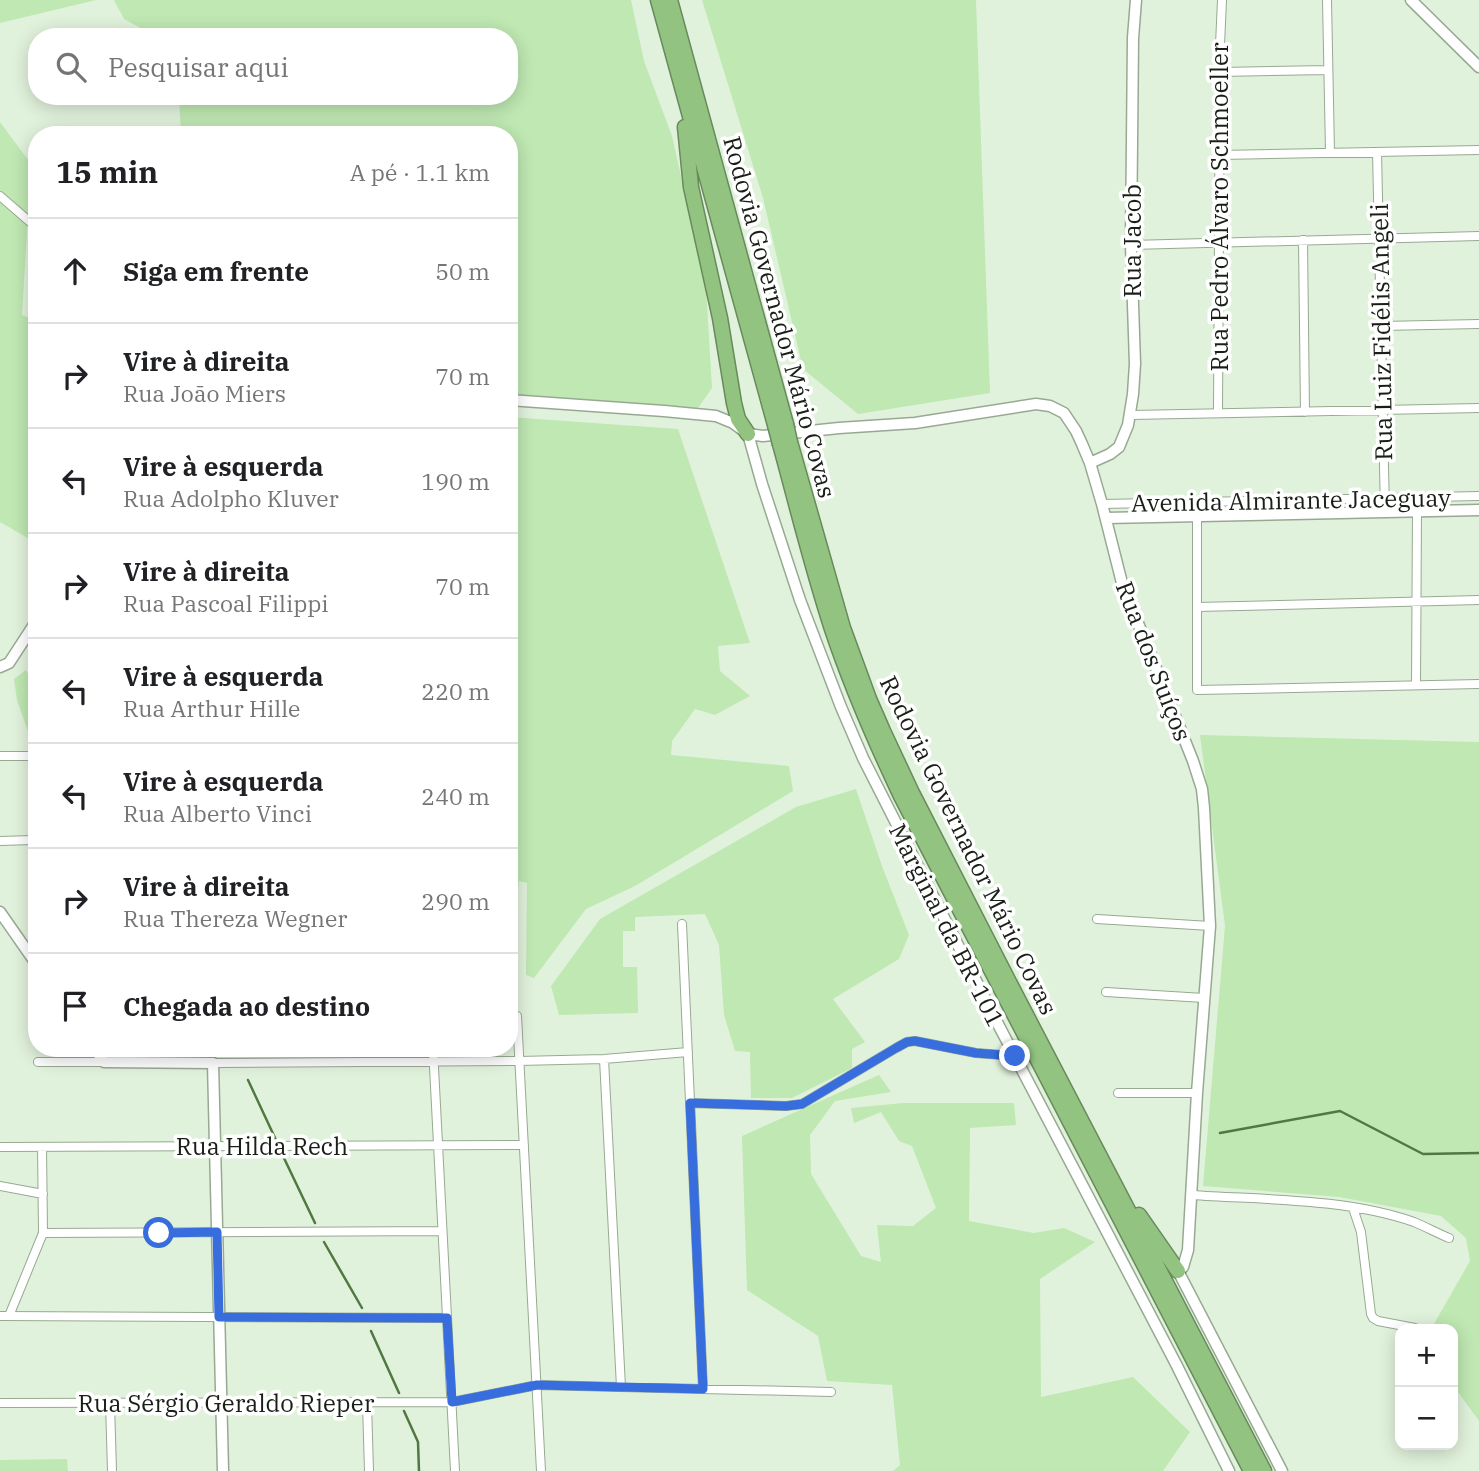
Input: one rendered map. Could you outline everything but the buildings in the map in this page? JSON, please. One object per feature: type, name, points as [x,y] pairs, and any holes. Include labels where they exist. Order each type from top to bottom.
[{"type":"highway","name":"Rodovia Governador Mário Covas","points":[[658,0],[785,443],[831,626],[853,688],[907,808],[1251,1471]]},
{"type":"highway","name":"Rodovia Governador Mário Covas","points":[[670,0],[780,425]]},
{"type":"highway","points":[[681,87],[691,187],[720,318],[734,403],[738,419],[748,434]]},
{"type":"highway","name":"Rodovia Governador Mário Covas","points":[[785,443],[843,628],[883,731],[912,793],[1264,1471]]},
{"type":"highway","points":[[1102,1161],[1178,1271]]},
{"type":"street","name":"Rua Jacob","points":[[1090,463],[1119,447],[1125,437],[1131,415],[1135,364],[1131,244],[1133,37],[1136,0]]},
{"type":"street","name":"Rua Pedro Álvaro Schmoeller","points":[[1218,413],[1222,0]]},
{"type":"street","points":[[1327,0],[1330,152]]},
{"type":"street","points":[[1412,0],[1479,68]]},
{"type":"street","points":[[1220,72],[1328,70]]},
{"type":"street","points":[[1219,155],[1479,150]]},
{"type":"street","name":"Rua Luiz Fidélis Angeli","points":[[1377,152],[1385,512]]},
{"type":"street","points":[[0,196],[28,220]]},
{"type":"street","points":[[1131,244],[1479,236]]},
{"type":"street","points":[[1303,240],[1305,412]]},
{"type":"street","points":[[1381,326],[1479,324]]},
{"type":"street","name":"Rua dos Suíços","points":[[518,401],[716,416],[733,423],[748,434],[768,436],[915,423],[1024,405],[1044,404],[1058,410],[1069,420],[1090,463],[1122,583],[1198,774],[1204,808],[1210,926],[1188,1250],[1183,1267],[1178,1271]]},
{"type":"street","points":[[716,416],[734,403]]},
{"type":"street","points":[[1131,415],[1479,408]]},
{"type":"street","name":"Marginal da BR-101","points":[[748,434],[787,562],[851,731],[886,806],[1177,1364],[1229,1471]]},
{"type":"street","name":"Avenida Almirante Jaceguay","points":[[1102,504],[1479,496]]},
{"type":"street","name":"Avenida Almirante Jaceguay","points":[[1106,518],[1479,510]]},
{"type":"street","points":[[1416,685],[1417,511]]},
{"type":"street","points":[[1196,516],[1197,690],[1479,684]]},
{"type":"street","points":[[1196,607],[1479,600]]},
{"type":"street","points":[[0,667],[9,663],[28,634]]},
{"type":"street","points":[[0,756],[27,756]]},
{"type":"street","points":[[0,841],[28,840]]},
{"type":"street","points":[[0,912],[5,925],[28,954]]},
{"type":"street","points":[[1097,919],[1210,926]]},
{"type":"street","points":[[682,924],[703,1389]]},
{"type":"street","points":[[1106,992],[1204,998]]},
{"type":"street","points":[[518,1038],[541,1471]]},
{"type":"street","points":[[690,1103],[786,1106],[802,1104],[907,1042],[1015,1056]]},
{"type":"street","points":[[38,1062],[519,1061],[604,1059],[688,1052]]},
{"type":"street","points":[[100,1057],[104,1062]]},
{"type":"street","points":[[433,1057],[455,1471]]},
{"type":"street","points":[[604,1059],[621,1387]]},
{"type":"street","points":[[213,1063],[223,1471]]},
{"type":"street","points":[[1118,1093],[1197,1093]]},
{"type":"street","name":"Rua Hilda Rech","points":[[0,1147],[524,1146]]},
{"type":"street","points":[[42,1147],[43,1233],[4,1316],[447,1318]]},
{"type":"street","points":[[0,1186],[43,1194]]},
{"type":"street","points":[[1192,1195],[1353,1208],[1416,1223],[1449,1238]]},
{"type":"street","points":[[1353,1208],[1361,1232],[1371,1314],[1378,1321],[1395,1324]]},
{"type":"street","points":[[43,1233],[442,1231]]},
{"type":"street","points":[[1178,1271],[1282,1471]]},
{"type":"street","name":"Rua Sérgio Geraldo Rieper","points":[[0,1403],[452,1402],[537,1385],[831,1392]]},
{"type":"street","points":[[110,1403],[111,1471]]},
{"type":"street","points":[[367,1403],[369,1471]]},
{"type":"green space","points":[[0,0],[96,0],[0,23]]},
{"type":"green space","points":[[114,0],[631,0],[644,61],[672,136],[706,287],[712,388],[698,408],[518,395],[518,126],[181,126],[179,105],[518,105],[518,28],[140,28],[124,19]]},
{"type":"green space","points":[[702,0],[976,0],[990,393],[858,414],[803,369],[763,198]]},
{"type":"green space","points":[[0,122],[28,160],[28,214],[22,315],[28,317],[28,538],[0,522]]},
{"type":"green space","points":[[518,418],[678,429],[750,643],[718,646],[720,671],[750,696],[715,715],[695,709],[672,741],[671,755],[789,766],[793,791],[635,886],[586,909],[534,978],[526,975],[527,883],[519,881],[518,890]]},
{"type":"green space","points":[[26,670],[28,731],[17,700],[14,679]]},
{"type":"green space","points":[[1200,735],[1479,742],[1479,1421],[1458,1392],[1458,1324],[1434,1324],[1470,1261],[1466,1238],[1441,1216],[1339,1197],[1203,1186],[1225,926]]},
{"type":"green space","points":[[856,789],[909,935],[899,959],[833,999],[865,1042],[852,1049],[852,1068],[792,1098],[751,1098],[750,1052],[735,1051],[724,1015],[719,945],[705,914],[635,917],[635,931],[623,931],[623,967],[637,967],[638,1013],[559,1015],[551,986],[600,919],[796,807]]},
{"type":"green space","points":[[879,1075],[891,1092],[835,1101],[810,1135],[811,1174],[861,1256],[881,1262],[877,1225],[913,1226],[936,1208],[912,1146],[899,1141],[881,1112],[854,1123],[851,1108],[903,1103],[1014,1103],[1016,1125],[970,1128],[969,1221],[1034,1233],[1064,1228],[1095,1242],[1040,1279],[1041,1397],[1133,1377],[1190,1432],[1163,1471],[893,1471],[900,1465],[892,1385],[827,1381],[818,1336],[747,1290],[742,1136]]},
{"type":"green space","points":[[67,1459],[68,1471],[0,1471],[0,1460]]},
{"type":"waterway","points":[[248,1080],[276,1140]]},
{"type":"waterway","points":[[1220,1133],[1340,1111],[1423,1154],[1479,1153]]},
{"type":"waterway","points":[[283,1156],[315,1223]]},
{"type":"waterway","points":[[324,1242],[362,1308]]},
{"type":"waterway","points":[[371,1331],[399,1393]]},
{"type":"waterway","points":[[404,1411],[418,1442],[419,1471]]},
{"type":"route","points":[[159,1233],[217,1232],[219,1317],[447,1318],[452,1402],[537,1385],[703,1389],[690,1103],[786,1106],[802,1104],[907,1042],[923,1041],[962,1051],[1015,1056]]}]
